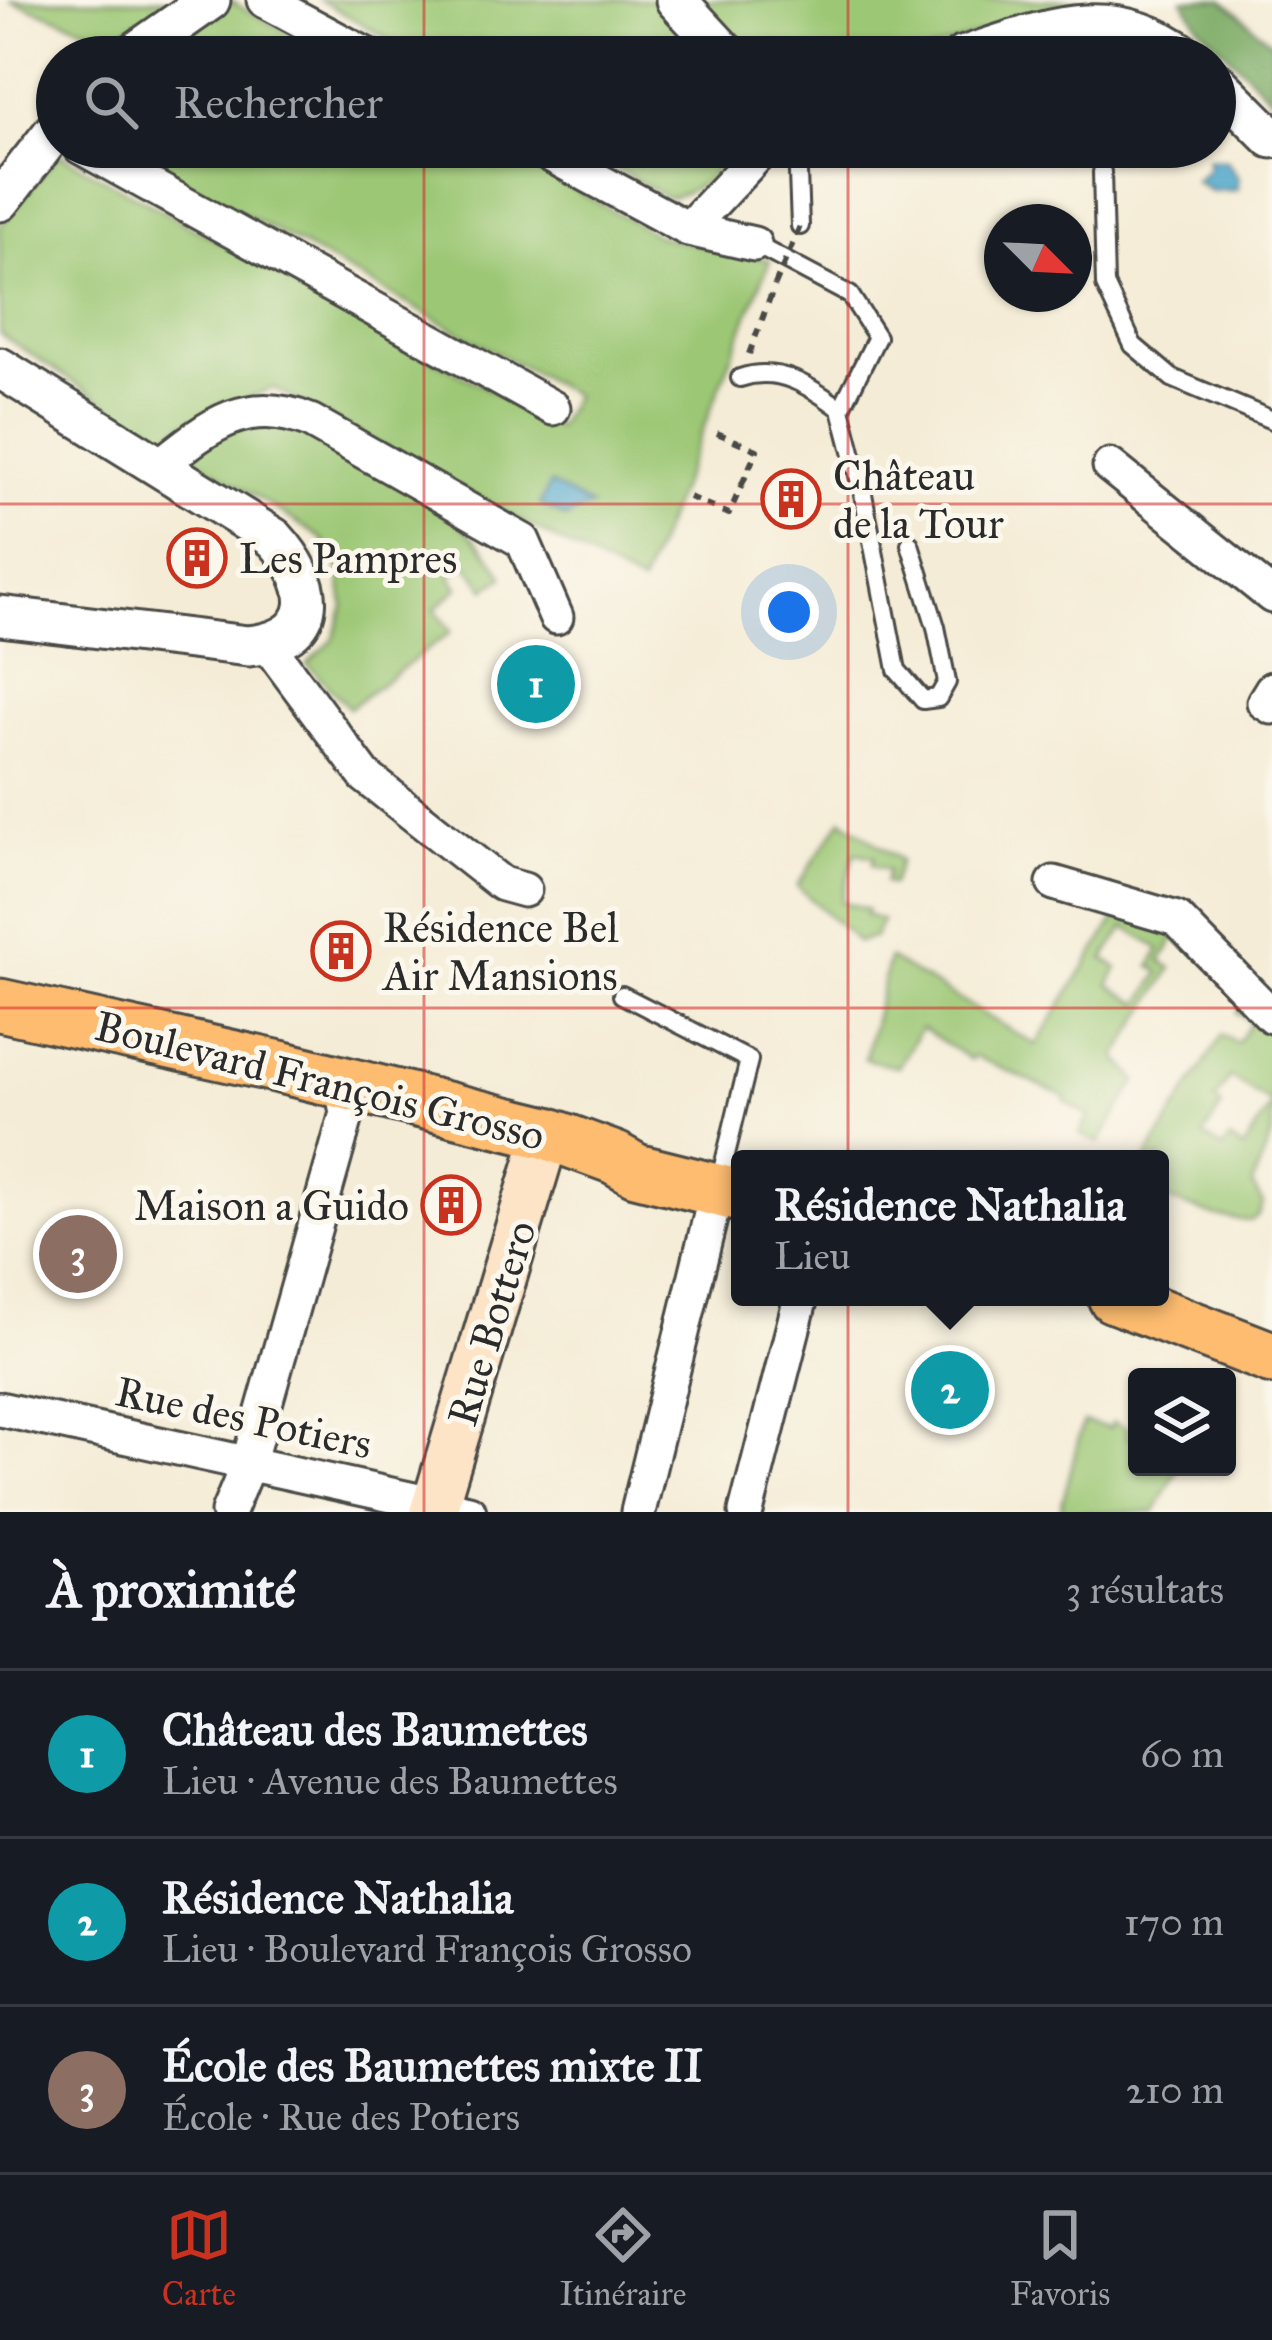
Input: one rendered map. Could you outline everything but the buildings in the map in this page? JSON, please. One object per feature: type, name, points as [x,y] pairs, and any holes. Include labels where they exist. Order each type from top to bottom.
[{"type":"main road","name":"Boulevard François Grosso","points":[[0,1005],[543,1148],[615,1158],[636,1170],[729,1193]]},
{"type":"main road","name":"Boulevard François Grosso","points":[[0,1039],[338,1096]]},
{"type":"main road","name":"Rue Bottero","points":[[445,1510],[543,1148]]},
{"type":"main road","points":[[1137,1306],[1272,1358]]},
{"type":"street","points":[[159,36],[211,0]]},
{"type":"street","points":[[264,0],[331,36]]},
{"type":"street","points":[[676,0],[709,36]]},
{"type":"street","points":[[1028,36],[1088,22],[1154,36]]},
{"type":"street","points":[[1236,102],[1272,138]]},
{"type":"street","points":[[0,201],[36,163]]},
{"type":"street","points":[[121,168],[553,408]]},
{"type":"street","points":[[575,168],[688,229],[754,244]]},
{"type":"street","points":[[688,229],[745,168]]},
{"type":"street","points":[[0,368],[274,538],[302,574],[306,591],[298,624],[285,637],[267,644],[229,645],[0,616]]},
{"type":"street","points":[[159,466],[227,420],[251,410],[283,410],[524,542],[556,616]]},
{"type":"street","points":[[1110,466],[1272,596]]},
{"type":"street","points":[[267,644],[365,776],[502,884],[524,890]]},
{"type":"street","points":[[1272,688],[1264,703],[1272,707]]},
{"type":"street","points":[[1054,883],[1177,919],[1272,1016]]},
{"type":"street","points":[[228,1512],[248,1464],[338,1096]]},
{"type":"street","points":[[638,1512],[729,1193]]},
{"type":"street","points":[[746,1512],[799,1306]]},
{"type":"street","name":"Rue des Potiers","points":[[0,1409],[445,1510]]},
{"type":"lane","points":[[798,168],[800,226]]},
{"type":"lane","points":[[1102,172],[1105,285],[1132,345],[1172,378],[1272,420]]},
{"type":"lane","points":[[754,244],[850,295],[877,337],[842,410]]},
{"type":"lane","points":[[740,378],[763,370],[808,385],[842,410],[897,670],[923,700],[938,698],[947,682],[936,627],[910,544]]},
{"type":"lane","points":[[622,995],[749,1060],[735,1150]]},
{"type":"lane","points":[[61,1038],[338,1096]]},
{"type":"path","points":[[740,378],[800,226]]},
{"type":"path","points":[[689,497],[729,514],[746,483],[757,450],[717,433]]},
{"type":"green space","points":[[9,0],[174,0],[108,36]]},
{"type":"green space","points":[[320,0],[660,0],[692,36],[383,36]]},
{"type":"green space","points":[[692,0],[1120,0],[1115,6],[1054,7],[972,36],[724,36]]},
{"type":"green space","points":[[1183,0],[1223,0],[1272,43],[1272,99],[1236,63],[1236,36],[1210,36]]},
{"type":"green space","points":[[232,2],[294,36],[183,36]]},
{"type":"green space","points":[[48,168],[85,168],[557,427],[574,395],[160,168],[535,168],[661,237],[770,260],[641,585],[273,388],[183,424],[160,439],[0,334],[0,226]]},
{"type":"green space","points":[[615,168],[719,168],[687,192],[666,197]]},
{"type":"green space","points":[[280,420],[434,504],[485,550],[504,577],[486,589],[466,564],[450,575],[458,588],[435,609],[451,632],[349,708],[307,664],[333,640],[344,606],[339,568],[321,538],[198,460],[192,451],[242,425]]},
{"type":"green space","points":[[842,819],[900,860],[892,885],[885,883],[888,870],[872,865],[874,857],[855,853],[841,901],[867,909],[866,915],[882,920],[875,937],[858,942],[797,886]]},
{"type":"green space","points":[[1119,913],[1178,933],[1161,961],[1172,968],[1117,1057],[1137,1081],[1099,1143],[1080,1134],[1089,1116],[1065,1101],[1066,1097],[974,1056],[971,1060],[921,1028],[898,1067],[865,1059],[889,958],[1036,1045]],"holes":[[[1125,927],[1160,949],[1151,966],[1160,972],[1140,1004],[1109,985],[1118,968],[1104,959]]]},
{"type":"green space","points":[[1242,1004],[1272,1034],[1272,1104],[1272,1135],[1252,1185],[1263,1204],[1250,1221],[1217,1217],[1169,1200],[1169,1150],[1152,1150],[1222,1035],[1237,1043],[1251,1022],[1237,1012]],"holes":[[[1230,1077],[1272,1104],[1243,1149],[1230,1140],[1223,1149],[1203,1136],[1222,1106],[1215,1100]]]},
{"type":"green space","points":[[1083,1422],[1110,1428],[1113,1422],[1128,1429],[1128,1476],[1174,1476],[1155,1512],[1060,1512]]},
{"type":"water","points":[[1208,168],[1232,168],[1239,178],[1237,190],[1210,191],[1195,181]]},
{"type":"water","points":[[550,484],[591,506],[566,518],[540,504]]},
{"type":"place","name":"Château de la Tour","points":[[791,499]]},
{"type":"place","name":"Les Pampres","points":[[197,558]]},
{"type":"place","name":"Château des Baumettes","points":[[536,684]]},
{"type":"place","name":"Résidence Bel Air Mansions","points":[[341,951]]},
{"type":"place","name":"Maison a Guido","points":[[451,1205]]},
{"type":"place","name":"École des Baumettes mixte II","points":[[78,1254]]},
{"type":"place","name":"Résidence Nathalia","points":[[950,1390]]}]
